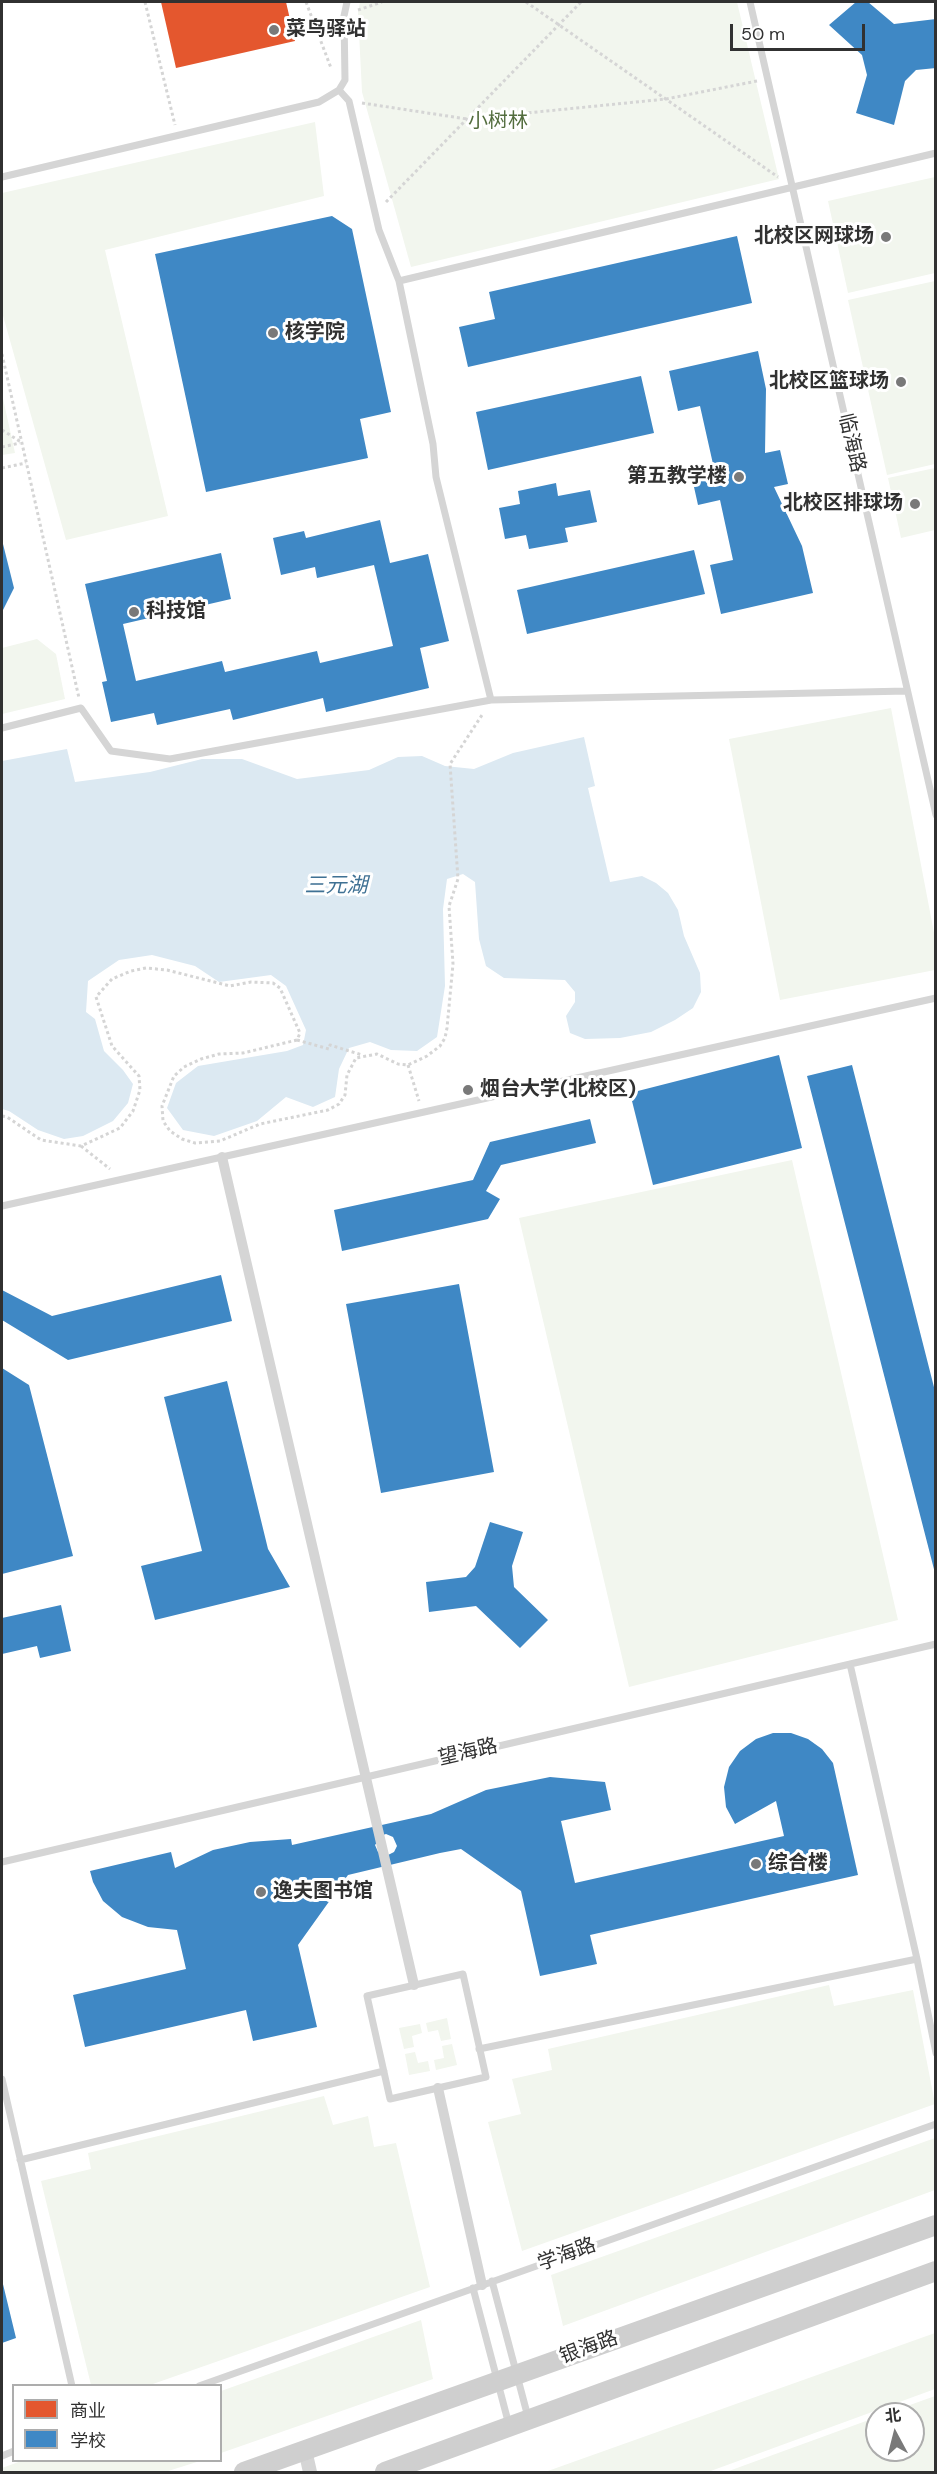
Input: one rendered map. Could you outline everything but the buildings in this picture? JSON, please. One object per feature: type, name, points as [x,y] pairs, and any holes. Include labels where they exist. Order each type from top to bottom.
[{"type":"main road","name":"银海路","points":[[244,2472],[936,2225]]},
{"type":"main road","points":[[385,2472],[936,2271]]},
{"type":"street","points":[[222,1157],[414,1985]]},
{"type":"street","points":[[438,2088],[482,2285]]},
{"type":"street","points":[[305,2450],[310,2472]]},
{"type":"lane","points":[[2,177],[319,102],[339,90],[345,80],[344,15],[347,2]]},
{"type":"lane","name":"临海路","points":[[750,2],[936,815]]},
{"type":"lane","points":[[339,90],[349,101],[379,230],[399,281],[433,444],[436,477],[491,700]]},
{"type":"lane","points":[[399,281],[936,153]]},
{"type":"lane","points":[[2,728],[81,708],[111,751],[170,759],[491,700],[907,691]]},
{"type":"lane","points":[[2,1206],[936,998]]},
{"type":"lane","name":"望海路","points":[[2,1862],[936,1644]]},
{"type":"lane","points":[[850,1664],[936,2053]]},
{"type":"lane","points":[[479,2049],[917,1959]]},
{"type":"lane","points":[[463,1974],[486,2077],[390,2099],[367,1996],[414,1985],[463,1974]]},
{"type":"lane","points":[[20,2160],[384,2071]]},
{"type":"lane","points":[[2,2079],[72,2384]]},
{"type":"lane","name":"学海路","points":[[202,2384],[936,2124]]},
{"type":"lane","points":[[482,2285],[517,2374],[529,2420]]},
{"type":"lane","points":[[482,2285],[498,2381],[510,2427]]},
{"type":"path","points":[[145,2],[177,136]]},
{"type":"path","points":[[306,2],[339,90]]},
{"type":"path","points":[[344,15],[382,2]]},
{"type":"path","points":[[526,2],[792,187]]},
{"type":"path","points":[[375,213],[581,2]]},
{"type":"path","points":[[349,101],[467,119],[666,99],[768,79]]},
{"type":"path","points":[[2,354],[81,708]]},
{"type":"path","points":[[2,430],[21,442]]},
{"type":"path","points":[[2,447],[21,442]]},
{"type":"path","points":[[2,468],[26,463]]},
{"type":"path","points":[[363,1056],[330,1045],[329,1049],[297,1040],[243,1053],[219,1054],[184,1067],[174,1076],[162,1106],[163,1121],[170,1131],[182,1139],[195,1143],[220,1141],[260,1124],[328,1110],[339,1104],[345,1095],[351,1065],[356,1058],[377,1054],[398,1064],[408,1065],[427,1056],[445,1038],[453,964],[449,906],[459,879],[450,764],[491,700]]},
{"type":"path","points":[[81,1146],[120,1128],[133,1112],[140,1090],[139,1076],[112,1046],[96,997],[112,979],[146,968],[167,970],[230,986],[251,982],[273,983],[280,988],[300,1033],[297,1040]]},
{"type":"path","points":[[408,1065],[422,1112]]},
{"type":"path","points":[[2,1116],[41,1140],[81,1146],[122,1179]]},
{"type":"green space","name":"小树林","points":[[360,2],[737,2],[779,179],[411,267],[362,92],[358,13]]},
{"type":"green space","points":[[315,122],[324,196],[105,250],[168,516],[66,540],[2,312],[2,193]]},
{"type":"green space","name":"北校区网球场","points":[[935,177],[935,273],[848,293],[828,201]]},
{"type":"green space","name":"北校区篮球场","points":[[935,281],[935,464],[887,475],[848,300]]},
{"type":"green space","points":[[2,394],[15,453],[2,455]]},
{"type":"green space","name":"北校区排球场","points":[[935,468],[935,530],[901,538],[888,478]]},
{"type":"green space","points":[[37,639],[56,654],[65,699],[2,714],[2,648]]},
{"type":"green space","points":[[891,708],[935,938],[935,970],[780,1000],[729,739]]},
{"type":"green space","points":[[792,1160],[898,1620],[629,1687],[519,1218]]},
{"type":"green space","points":[[829,1985],[834,2006],[913,1990],[935,2104],[522,2251],[488,2122],[521,2114],[512,2079],[552,2070],[548,2049]]},
{"type":"green space","points":[[447,2018],[451,2039],[441,2041],[438,2030],[428,2032],[426,2023]]},
{"type":"green space","points":[[420,2024],[422,2033],[412,2036],[414,2047],[404,2049],[399,2028]]},
{"type":"green space","points":[[452,2044],[457,2065],[436,2070],[434,2060],[444,2058],[442,2046]]},
{"type":"green space","points":[[415,2052],[418,2063],[428,2061],[430,2071],[409,2075],[405,2054]]},
{"type":"green space","points":[[324,2096],[333,2125],[368,2116],[374,2147],[396,2143],[430,2287],[153,2384],[91,2384],[41,2181],[91,2169],[88,2153]]},
{"type":"green space","points":[[935,2138],[935,2190],[563,2326],[551,2275]]},
{"type":"green space","points":[[421,2320],[433,2379],[222,2453],[222,2391]]},
{"type":"green space","points":[[935,2333],[935,2389],[899,2402],[865,2402],[865,2415],[708,2472],[545,2472]]},
{"type":"green space","points":[[935,2396],[935,2472],[726,2472],[865,2421],[865,2462],[925,2462],[925,2402],[918,2402]]},
{"type":"green space","points":[[18,2462],[197,2462],[165,2472],[2,2472],[2,2468]]},
{"type":"water","name":"三元湖","points":[[584,737],[595,786],[588,788],[610,882],[642,876],[656,883],[668,893],[678,910],[684,936],[700,973],[701,992],[693,1008],[675,1020],[651,1032],[620,1038],[585,1039],[570,1033],[566,1016],[575,1002],[575,992],[565,980],[504,978],[486,966],[479,939],[475,882],[463,874],[447,879],[443,909],[445,986],[437,1037],[417,1051],[391,1050],[370,1042],[349,1048],[339,1069],[335,1097],[313,1107],[286,1097],[257,1121],[214,1136],[183,1130],[167,1108],[176,1083],[198,1066],[287,1051],[303,1045],[306,1030],[286,986],[271,975],[219,982],[195,966],[152,955],[119,960],[88,981],[86,1012],[95,1019],[104,1051],[133,1084],[128,1103],[113,1121],[83,1136],[64,1139],[38,1130],[2,1109],[2,761],[67,749],[75,782],[150,772],[202,759],[242,759],[297,779],[369,770],[398,757],[422,756],[445,766],[474,769],[513,753]]},
{"type":"place","name":"菜鸟驿站","points":[[274,30]]},
{"type":"place","name":"北校区网球场","points":[[886,237]]},
{"type":"place","name":"核学院","points":[[273,333]]},
{"type":"place","name":"北校区篮球场","points":[[901,382]]},
{"type":"place","name":"第五教学楼","points":[[739,477]]},
{"type":"place","name":"北校区排球场","points":[[915,504]]},
{"type":"place","name":"科技馆","points":[[134,612]]},
{"type":"place","name":"烟台大学(北校区)","points":[[468,1090]]},
{"type":"place","name":"综合楼","points":[[756,1864]]},
{"type":"place","name":"逸夫图书馆","points":[[261,1892]]}]
